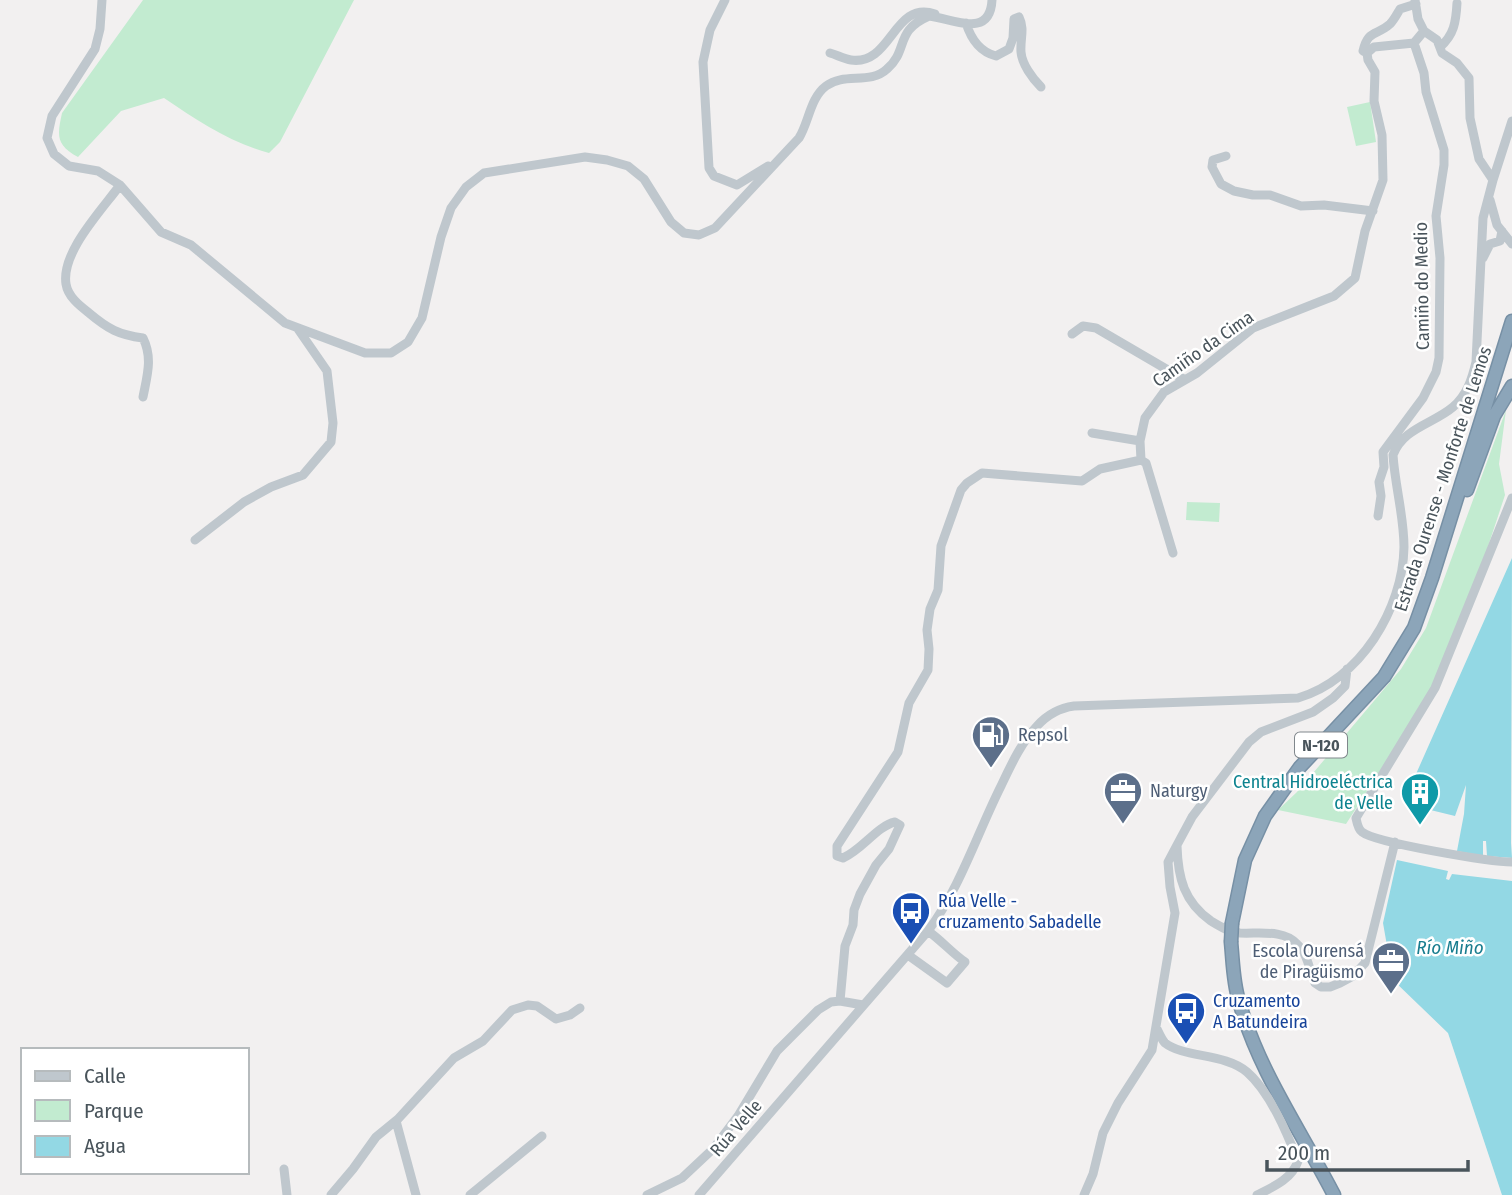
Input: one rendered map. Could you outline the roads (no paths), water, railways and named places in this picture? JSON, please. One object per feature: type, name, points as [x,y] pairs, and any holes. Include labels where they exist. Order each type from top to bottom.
[{"type":"highway","name":"Estrada Ourense - Monforte de Lemos","points":[[1332,1195],[1254,1045],[1238,1000],[1233,974],[1232,923],[1245,860],[1265,816],[1300,767],[1384,677],[1415,628],[1512,321]]},
{"type":"highway","points":[[1432,578],[1494,416],[1512,387]]},
{"type":"highway","points":[[1286,1107],[1324,1161],[1340,1195]]},
{"type":"street","points":[[102,0],[100,29],[95,49],[52,116],[47,138],[54,155],[69,166],[98,171],[120,185],[161,233],[191,245],[285,323],[365,353],[391,353],[408,342],[422,318],[441,237],[451,208],[466,187],[484,173],[585,157],[628,166],[644,179],[671,222],[684,233],[699,235],[715,228],[806,128],[812,106],[825,86],[848,78],[872,78],[882,74],[896,58],[909,27],[929,16],[966,23],[978,24],[985,21],[989,16],[992,0]]},
{"type":"street","points":[[725,0],[710,30],[703,62],[709,168],[714,176],[737,185],[779,159]]},
{"type":"street","points":[[1440,47],[1448,40],[1456,24],[1456,1]]},
{"type":"street","points":[[1424,31],[1414,43],[1374,47],[1367,53],[1363,51],[1370,34],[1392,23],[1399,9],[1416,2],[1418,19],[1424,31],[1437,40],[1442,53],[1457,64],[1469,78],[1470,118],[1479,159],[1493,180]]},
{"type":"street","points":[[830,53],[852,61],[872,58],[900,23],[912,13],[924,10],[944,18]]},
{"type":"street","points":[[966,23],[969,34],[977,45],[996,56],[1009,49],[1013,38],[1014,19],[1019,17],[1023,32],[1021,54],[1026,67],[1041,87]]},
{"type":"street","name":"Camiño do Medio","points":[[1378,516],[1381,496],[1379,482],[1384,467],[1383,452],[1393,443],[1423,398],[1436,372],[1439,358],[1440,258],[1436,216],[1444,150],[1414,43]]},
{"type":"street","name":"Camiño da Cima","points":[[1173,553],[1146,463],[1141,460],[1140,441],[1145,418],[1164,392],[1206,367],[1253,328],[1334,296],[1355,278],[1365,231],[1383,180],[1382,135],[1374,101],[1375,72],[1367,53]]},
{"type":"street","points":[[1084,1195],[1093,1174],[1103,1133],[1118,1103],[1152,1050],[1175,913],[1168,862],[1192,817],[1249,742],[1261,732],[1312,712],[1333,698],[1345,686],[1347,669],[1382,626],[1401,570],[1404,538],[1393,443],[1453,407],[1468,387],[1476,362],[1485,209],[1512,121]]},
{"type":"street","points":[[1226,156],[1213,160],[1212,167],[1221,184],[1234,191],[1270,195],[1301,206],[1324,205],[1373,211]]},
{"type":"street","points":[[120,185],[73,249],[66,285],[74,301],[104,325],[121,335],[143,338],[149,351],[143,397]]},
{"type":"street","points":[[1481,263],[1492,244],[1500,241],[1490,195]]},
{"type":"street","points":[[1482,233],[1487,225],[1499,228],[1512,246]]},
{"type":"street","points":[[1482,233],[1485,242],[1512,246]]},
{"type":"street","points":[[1072,334],[1083,326],[1096,328],[1185,380]]},
{"type":"street","points":[[195,540],[244,502],[271,487],[303,475],[331,442],[333,423],[327,371],[297,328]]},
{"type":"street","points":[[1092,433],[1140,441]]},
{"type":"street","points":[[840,1001],[845,946],[853,925],[854,910],[860,894],[876,865],[889,849],[900,825],[895,822],[888,824],[860,849],[843,859],[837,856],[837,846],[898,752],[909,703],[928,670],[930,609],[938,590],[940,546],[961,490],[982,473],[1082,481],[1100,469],[1141,460]]},
{"type":"street","points":[[1512,498],[1435,688],[1356,817],[1363,833],[1474,858],[1512,862]]},
{"type":"street","name":"Rúa Velle","points":[[699,1195],[928,931],[946,904],[1023,744],[1036,727],[1055,711],[1074,706],[1293,699],[1321,689],[1347,669]]},
{"type":"street","points":[[1177,845],[1178,872],[1185,895],[1200,914],[1230,932],[1285,936],[1297,943],[1306,957],[1315,983],[1330,987],[1353,976],[1368,956],[1395,842]]},
{"type":"street","points":[[908,955],[947,983],[965,962],[928,931]]},
{"type":"street","points":[[647,1195],[682,1178],[715,1148],[738,1116],[776,1051],[818,1010],[831,1002],[840,1001],[863,1005]]},
{"type":"street","points":[[331,1195],[368,1146],[396,1121],[454,1058],[483,1041],[512,1010],[528,1005],[537,1006],[556,1019],[570,1015],[580,1008]]},
{"type":"street","points":[[1157,1029],[1165,1042],[1182,1050],[1221,1059],[1246,1071],[1269,1101],[1298,1161],[1295,1171],[1257,1195]]},
{"type":"street","points":[[396,1121],[416,1195]]},
{"type":"street","points":[[470,1195],[542,1136]]},
{"type":"street","points":[[284,1169],[287,1195]]},
{"type":"water","points":[[1512,558],[1512,858],[1487,856],[1486,841],[1483,841],[1483,856],[1457,851],[1466,785],[1455,816],[1410,805],[1416,774]]},
{"type":"water","name":"Río Miño","points":[[1397,860],[1448,871],[1446,879],[1449,880],[1452,874],[1512,881],[1512,1195],[1502,1195],[1448,1033],[1393,980],[1383,923]]},
{"type":"place","name":"Repsol","points":[[991,769]]},
{"type":"place","name":"Naturgy","points":[[1123,825]]},
{"type":"place","name":"Central Hidroeléctrica de Velle","points":[[1420,826]]},
{"type":"place","name":"Rúa Velle - cruzamento Sabadelle","points":[[911,945]]},
{"type":"place","name":"Escola Ourensá de Piragüismo","points":[[1391,995]]},
{"type":"place","name":"Cruzamento A Batundeira","points":[[1186,1045]]}]
